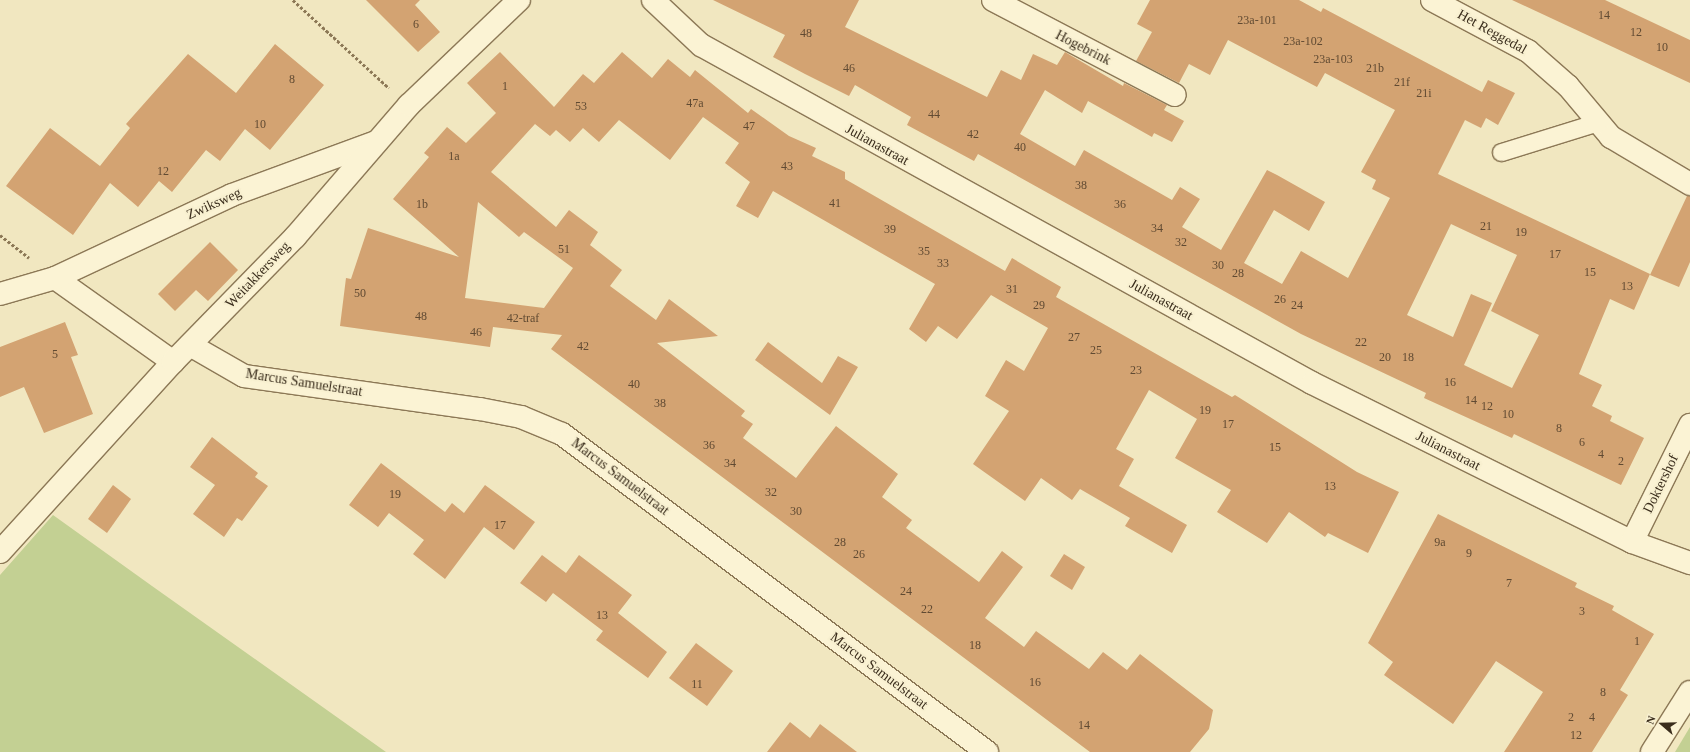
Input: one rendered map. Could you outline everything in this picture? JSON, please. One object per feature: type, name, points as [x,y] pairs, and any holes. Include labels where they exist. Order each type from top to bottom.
[{"type":"street","name":"Weitakkersweg","points":[[0,552],[173,362],[295,237],[409,105],[519,0]]},
{"type":"street","name":"Julianastraat","points":[[653,0],[701,46],[871,142],[1312,383],[1632,542],[1690,563]]},
{"type":"street","name":"Hogebrink","points":[[993,0],[1175,95]]},
{"type":"street","name":"Het Reggedal","points":[[1432,0],[1528,51],[1568,86],[1611,137],[1690,184]]},
{"type":"street","name":"Zwiksweg","points":[[0,294],[55,278],[232,195],[377,142]]},
{"type":"street","points":[[55,278],[173,362]]},
{"type":"street","name":"Marcus Samuelstraat","points":[[190,345],[244,376],[480,408],[522,416],[562,434],[987,752]]},
{"type":"street","name":"Doktershof","points":[[1632,542],[1690,425]]},
{"type":"street","points":[[1652,752],[1690,692]]},
{"type":"lane","points":[[1501,152],[1598,122]]},
{"type":"path","points":[[294,0],[409,105]]},
{"type":"path","points":[[0,235],[55,278]]},
{"type":"green space","points":[[53,515],[386,752],[0,752],[0,575]]},
{"type":"green space","points":[[1690,727],[1690,752],[1675,752]]},
{"type":"building","points":[[366,0],[420,0],[415,5],[440,32],[418,52]]},
{"type":"building","points":[[713,0],[859,0],[845,27],[987,97],[1001,70],[1021,80],[1033,54],[1057,65],[1065,52],[1123,86],[1124,83],[1167,105],[1164,110],[1184,121],[1172,142],[1154,133],[1152,137],[1088,101],[1082,113],[1045,90],[1020,134],[1075,166],[1084,150],[1172,200],[1180,187],[1200,199],[1182,227],[1221,250],[1267,170],[1325,202],[1309,231],[1274,210],[1244,263],[1282,284],[1301,251],[1348,278],[1390,198],[1372,189],[1376,180],[1361,172],[1395,110],[1325,73],[1317,87],[1228,40],[1210,75],[1189,64],[1179,83],[1136,61],[1152,32],[1137,24],[1150,0],[1299,0],[1321,12],[1323,8],[1482,92],[1488,80],[1515,93],[1498,125],[1486,118],[1481,128],[1465,120],[1438,174],[1650,274],[1634,310],[1610,299],[1579,374],[1602,385],[1592,406],[1612,416],[1610,421],[1644,438],[1621,485],[1514,434],[1512,438],[1424,398],[1426,393],[1301,334],[978,154],[974,161],[907,125],[911,117],[855,85],[849,96],[773,57],[785,35]],"holes":[[[1451,224],[1517,255],[1491,311],[1539,335],[1512,388],[1464,365],[1492,303],[1471,294],[1453,337],[1407,315]]]},
{"type":"building","points":[[1512,0],[1605,0],[1690,40],[1690,83]]},
{"type":"building","points":[[275,44],[324,85],[270,150],[245,129],[220,161],[206,150],[172,192],[159,181],[138,207],[110,183],[73,235],[6,186],[50,128],[100,166],[130,128],[126,124],[188,54],[236,93]]},
{"type":"building","points":[[500,52],[554,107],[583,74],[594,83],[622,52],[652,78],[668,59],[690,77],[695,70],[748,113],[751,109],[789,136],[816,148],[812,156],[845,172],[845,179],[1005,271],[1012,258],[1061,287],[1056,297],[1232,397],[1235,395],[1357,472],[1399,492],[1368,553],[1328,533],[1325,537],[1289,512],[1267,543],[1217,512],[1231,490],[1175,458],[1197,419],[1149,390],[1116,449],[1134,459],[1119,486],[1187,525],[1172,553],[1125,526],[1130,518],[1080,489],[1072,500],[1041,478],[1025,501],[973,464],[1009,411],[985,396],[1006,360],[1024,371],[1048,328],[991,295],[957,339],[938,326],[926,342],[909,329],[935,284],[773,191],[758,218],[736,206],[750,182],[725,163],[739,143],[703,117],[670,160],[619,120],[599,142],[583,128],[570,142],[556,130],[550,136],[535,124],[491,172],[556,227],[569,210],[598,232],[590,245],[622,270],[610,286],[656,320],[669,299],[718,336],[657,343],[745,411],[741,416],[753,424],[743,438],[796,478],[836,426],[898,474],[882,497],[912,520],[906,528],[979,582],[1002,551],[1023,567],[985,618],[1024,647],[1036,631],[1089,669],[1103,652],[1127,670],[1140,654],[1213,710],[1209,729],[1190,752],[1090,752],[551,349],[562,335],[493,327],[490,347],[340,326],[346,278],[351,279],[368,228],[459,257],[393,199],[429,157],[424,153],[447,127],[466,143],[496,113],[467,83]],"holes":[[[478,202],[519,237],[524,232],[573,268],[544,308],[465,298]]]},
{"type":"building","points":[[1687,196],[1690,196],[1690,262],[1679,287],[1650,275]]},
{"type":"building","points":[[210,242],[238,270],[208,301],[196,290],[175,311],[158,294]]},
{"type":"building","points":[[65,322],[78,355],[71,357],[93,414],[44,433],[24,387],[0,397],[0,347]]},
{"type":"building","points":[[768,342],[822,383],[838,356],[858,367],[830,415],[755,360]]},
{"type":"building","points":[[212,437],[258,473],[255,477],[268,486],[242,521],[237,518],[224,537],[193,514],[215,485],[190,467]]},
{"type":"building","points":[[381,463],[445,512],[452,503],[464,513],[485,485],[535,522],[514,550],[484,527],[445,579],[413,554],[424,540],[389,513],[378,527],[349,505]]},
{"type":"building","points":[[113,485],[131,499],[107,533],[88,519]]},
{"type":"building","points":[[1438,514],[1577,583],[1575,587],[1614,606],[1612,610],[1654,634],[1620,690],[1628,695],[1592,752],[1504,752],[1543,692],[1496,661],[1453,724],[1384,675],[1393,662],[1368,643]]},
{"type":"building","points":[[1064,554],[1085,567],[1072,590],[1050,576]]},
{"type":"building","points":[[542,555],[566,573],[579,555],[632,595],[618,613],[667,652],[648,678],[596,640],[603,631],[553,593],[546,602],[520,583]]},
{"type":"building","points":[[696,643],[733,671],[707,706],[669,678]]},
{"type":"building","points":[[790,722],[810,738],[820,724],[857,752],[767,752]]}]
